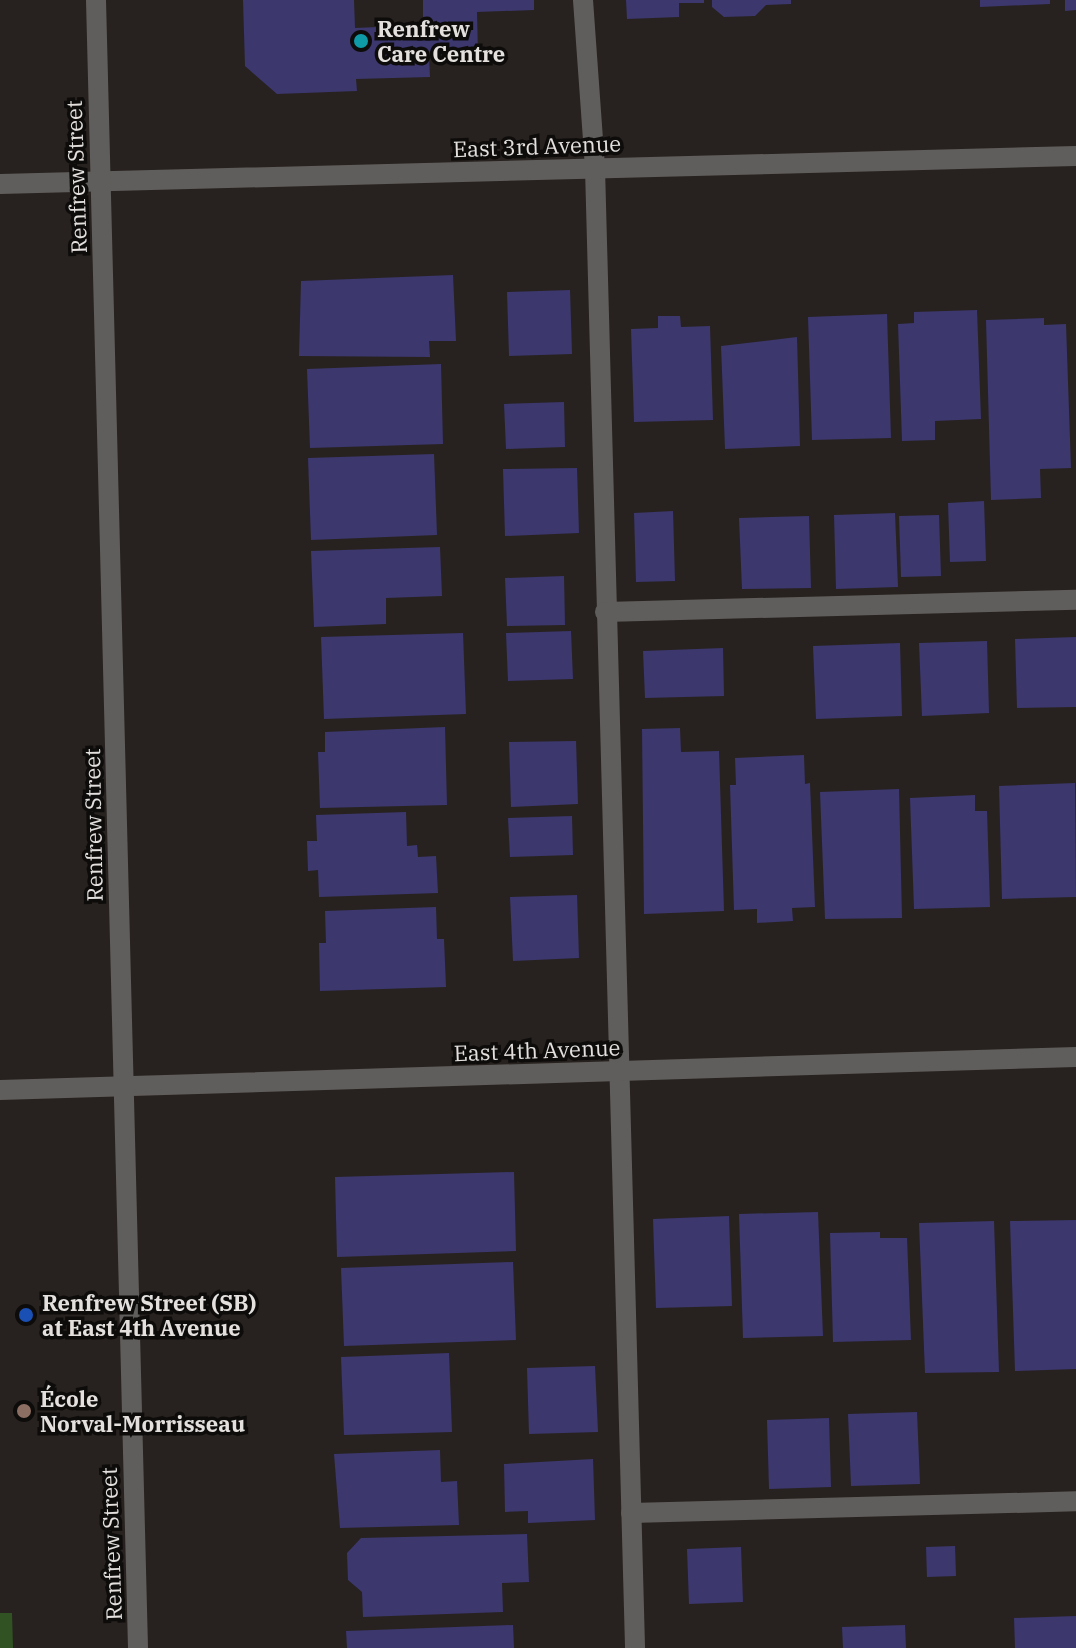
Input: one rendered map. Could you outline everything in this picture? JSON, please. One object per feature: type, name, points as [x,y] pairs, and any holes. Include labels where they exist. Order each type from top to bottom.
[{"type":"street","name":"Renfrew Street","points":[[96,0],[138,1648]]},
{"type":"street","points":[[583,0],[595,168],[616,1072],[635,1648]]},
{"type":"street","name":"East 3rd Avenue","points":[[0,184],[1076,156]]},
{"type":"street","points":[[605,612],[1076,600]]},
{"type":"street","name":"East 4th Avenue","points":[[0,1090],[1076,1057]]},
{"type":"street","points":[[631,1513],[1076,1501]]},
{"type":"green space","points":[[0,1613],[12,1613],[13,1648],[0,1648]]},
{"type":"building","name":"Renfrew Care Centre","points":[[243,0],[354,0],[355,28],[423,25],[423,0],[534,0],[534,10],[477,12],[478,54],[429,55],[430,77],[356,79],[357,91],[277,94],[245,66]]},
{"type":"building","points":[[626,0],[704,0],[704,3],[679,3],[679,17],[627,19]]},
{"type":"building","points":[[712,0],[791,0],[791,4],[766,5],[755,16],[724,17],[712,7]]},
{"type":"building","points":[[980,0],[1050,0],[1050,4],[980,7]]},
{"type":"building","points":[[1065,0],[1076,0],[1076,10],[1065,11]]},
{"type":"building","points":[[453,275],[456,341],[429,341],[430,357],[299,356],[301,281]]},
{"type":"building","points":[[570,290],[572,354],[509,356],[507,292]]},
{"type":"building","points":[[977,310],[981,419],[935,421],[935,440],[902,441],[898,324],[914,323],[914,312]]},
{"type":"building","points":[[887,314],[891,438],[812,440],[808,317]]},
{"type":"building","points":[[658,316],[680,316],[681,327],[710,326],[713,420],[634,422],[631,329],[658,328]]},
{"type":"building","points":[[1044,318],[1044,325],[1066,324],[1071,468],[1040,469],[1041,498],[991,500],[986,320]]},
{"type":"building","points":[[797,337],[800,446],[725,449],[721,346]]},
{"type":"building","points":[[441,364],[443,444],[310,448],[307,369]]},
{"type":"building","points":[[564,402],[565,447],[506,449],[504,404]]},
{"type":"building","points":[[434,454],[437,535],[311,540],[308,458]]},
{"type":"building","points":[[577,468],[579,533],[505,536],[503,469]]},
{"type":"building","points":[[984,501],[986,561],[950,562],[948,503]]},
{"type":"building","points":[[673,511],[675,581],[636,582],[634,513]]},
{"type":"building","points":[[895,513],[898,587],[836,589],[834,515]]},
{"type":"building","points":[[939,515],[941,576],[901,577],[899,516]]},
{"type":"building","points":[[809,516],[811,588],[742,589],[739,518]]},
{"type":"building","points":[[440,547],[442,596],[386,598],[386,624],[314,627],[311,551]]},
{"type":"building","points":[[564,576],[565,625],[507,626],[505,578]]},
{"type":"building","points":[[571,631],[573,679],[508,681],[506,633]]},
{"type":"building","points":[[463,633],[466,714],[324,719],[321,637]]},
{"type":"building","points":[[1076,637],[1076,707],[1017,708],[1015,639]]},
{"type":"building","points":[[987,641],[989,713],[922,716],[919,643]]},
{"type":"building","points":[[900,643],[902,716],[816,719],[813,646]]},
{"type":"building","points":[[723,648],[724,696],[645,698],[643,651]]},
{"type":"building","points":[[445,727],[447,805],[320,808],[318,752],[325,752],[325,732]]},
{"type":"building","points":[[680,728],[681,752],[719,751],[724,911],[644,914],[642,729]]},
{"type":"building","points":[[576,741],[578,804],[511,807],[509,742]]},
{"type":"building","points":[[804,755],[805,784],[810,783],[815,907],[792,908],[793,921],[757,923],[757,909],[734,910],[730,785],[736,785],[735,758]]},
{"type":"building","points":[[1075,783],[1076,897],[1002,899],[999,786]]},
{"type":"building","points":[[899,789],[902,918],[825,919],[820,792]]},
{"type":"building","points":[[975,795],[975,811],[987,811],[990,907],[914,909],[910,798]]},
{"type":"building","points":[[406,812],[407,846],[417,845],[418,857],[436,856],[438,893],[319,897],[318,870],[308,871],[307,841],[317,841],[316,815]]},
{"type":"building","points":[[572,816],[573,855],[510,857],[508,818]]},
{"type":"building","points":[[577,895],[579,958],[513,961],[510,897]]},
{"type":"building","points":[[436,907],[437,939],[444,939],[446,987],[320,991],[319,943],[326,943],[325,911]]},
{"type":"building","points":[[514,1172],[516,1251],[337,1257],[335,1177]]},
{"type":"building","points":[[818,1212],[823,1336],[743,1338],[739,1214]]},
{"type":"building","points":[[729,1216],[732,1306],[656,1308],[653,1219]]},
{"type":"building","points":[[1076,1220],[1076,1369],[1015,1371],[1010,1221]]},
{"type":"building","points":[[994,1221],[999,1372],[925,1373],[919,1223]]},
{"type":"building","points":[[880,1232],[880,1238],[907,1238],[911,1340],[833,1342],[830,1233]]},
{"type":"building","points":[[513,1262],[516,1340],[344,1346],[341,1268]]},
{"type":"building","points":[[449,1353],[452,1432],[344,1435],[341,1357]]},
{"type":"building","points":[[595,1366],[598,1432],[529,1434],[527,1368]]},
{"type":"building","points":[[917,1412],[920,1484],[851,1486],[848,1414]]},
{"type":"building","points":[[829,1418],[831,1487],[769,1489],[767,1420]]},
{"type":"building","points":[[440,1450],[441,1482],[457,1481],[459,1525],[340,1528],[334,1454]]},
{"type":"building","points":[[593,1459],[595,1520],[528,1523],[528,1511],[505,1512],[504,1464]]},
{"type":"building","points":[[527,1534],[529,1582],[502,1583],[503,1612],[363,1617],[362,1592],[348,1580],[347,1553],[361,1538]]},
{"type":"building","points":[[955,1546],[956,1576],[927,1577],[926,1547]]},
{"type":"building","points":[[741,1547],[743,1602],[689,1604],[687,1549]]},
{"type":"building","points":[[1076,1616],[1076,1648],[1015,1648],[1014,1618]]},
{"type":"building","points":[[513,1625],[514,1648],[347,1648],[346,1631]]},
{"type":"building","points":[[905,1625],[906,1648],[843,1648],[842,1627]]},
{"type":"place","name":"Renfrew Care Centre","points":[[361,41]]},
{"type":"place","name":"Renfrew Street (SB) at East 4th Avenue","points":[[26,1315]]},
{"type":"place","name":"École Norval-Morrisseau","points":[[24,1411]]}]
